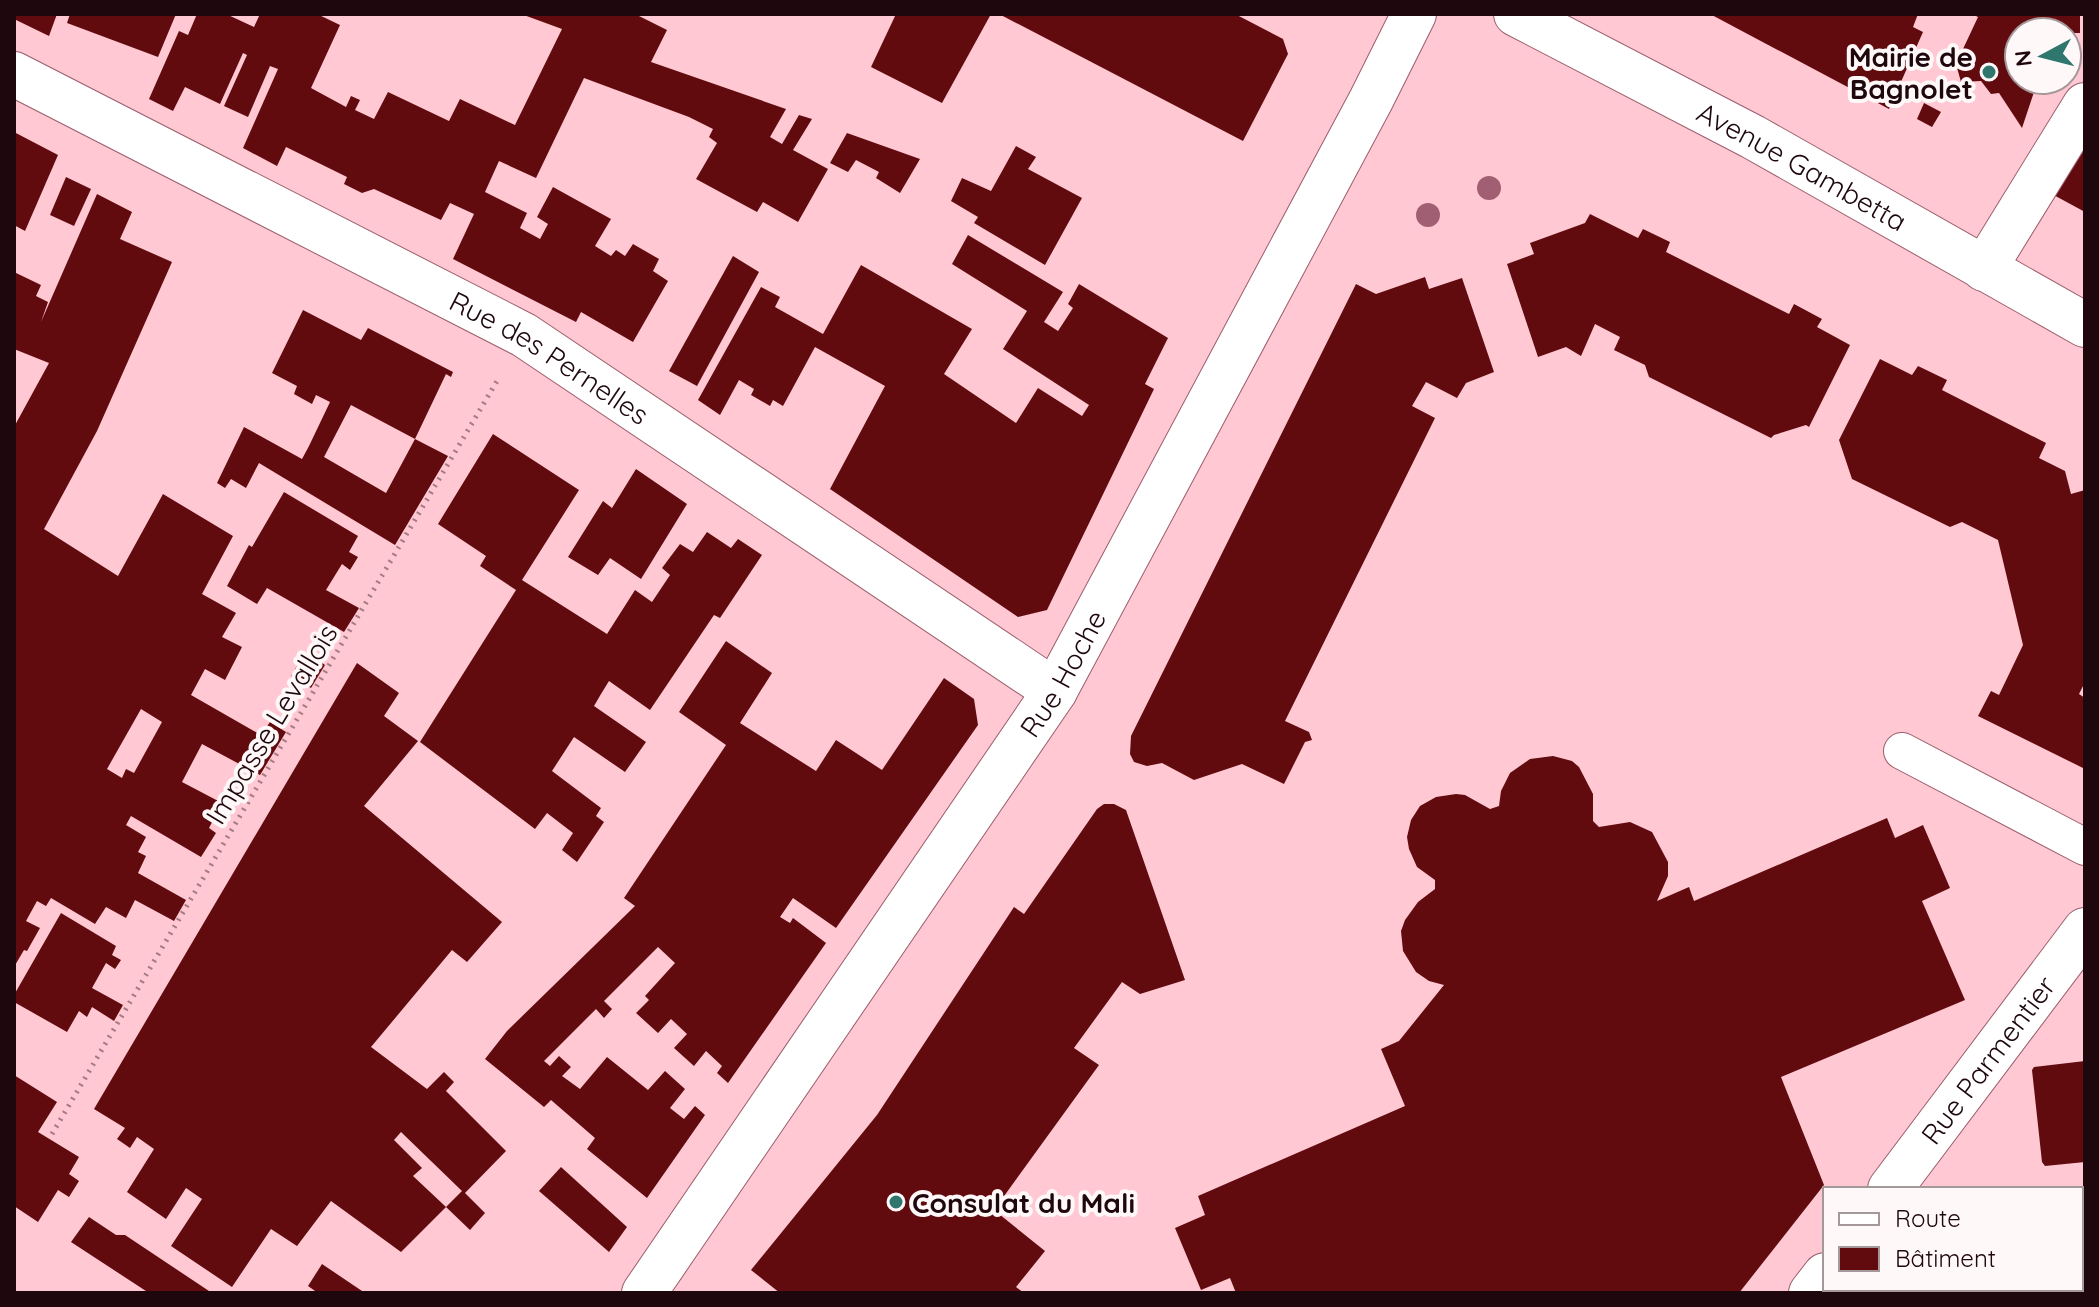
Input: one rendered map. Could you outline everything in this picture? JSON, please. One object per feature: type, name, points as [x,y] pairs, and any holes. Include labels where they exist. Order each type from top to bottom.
[{"type":"street","name":"Rue Hoche","points":[[644,1293],[1055,691],[1414,14]]},
{"type":"street","name":"Avenue Gambetta","points":[[1516,14],[1753,137],[2085,325]]},
{"type":"street","name":"Rue des Pernelles","points":[[14,74],[524,335],[1055,691]]},
{"type":"street","points":[[1984,269],[2085,105]]},
{"type":"street","name":"Rue Parmentier","points":[[1894,1187],[2085,930]]},
{"type":"lane","points":[[1902,751],[2085,847]]},
{"type":"path","name":"Impasse Levallois","points":[[52,1134],[524,335]]},
{"type":"building","points":[[14,14],[57,14],[49,36],[14,19]]},
{"type":"building","points":[[70,14],[176,14],[158,57],[67,23]]},
{"type":"building","points":[[197,14],[226,14],[254,27],[260,14],[317,14],[340,25],[311,88],[346,107],[351,96],[360,100],[355,110],[374,119],[388,92],[449,121],[460,99],[515,125],[562,29],[521,14],[635,14],[667,30],[651,62],[786,109],[770,137],[782,144],[799,115],[812,119],[793,150],[828,169],[798,222],[763,202],[757,212],[696,179],[717,143],[709,137],[713,129],[584,78],[536,178],[499,161],[485,192],[527,213],[520,228],[540,239],[548,224],[537,217],[553,187],[611,219],[595,246],[611,256],[616,250],[625,256],[633,244],[659,259],[653,271],[668,281],[633,342],[581,312],[576,322],[453,259],[474,214],[450,203],[441,220],[374,189],[362,193],[344,184],[347,177],[286,147],[277,166],[243,148],[278,69],[270,66],[248,117],[224,106],[247,55],[243,53],[220,104],[185,87],[173,111],[149,99],[179,31],[188,35]]},
{"type":"building","points":[[896,14],[991,14],[942,103],[871,67]]},
{"type":"building","points":[[999,14],[1235,14],[1283,39],[1288,54],[1243,141]]},
{"type":"building","points":[[1710,14],[1918,14],[1913,27],[1923,32],[1889,109]]},
{"type":"building","points":[[1972,14],[2080,14],[2003,16],[2003,96],[2033,96],[2022,128],[1999,93],[1991,94],[1981,81],[1961,82],[1956,64],[1978,17]]},
{"type":"building","points":[[1924,103],[1941,112],[1932,127],[1917,119]]},
{"type":"building","points":[[14,132],[58,155],[25,231],[14,225]]},
{"type":"building","points":[[847,133],[920,159],[900,193],[876,178],[879,172],[856,160],[848,172],[830,163]]},
{"type":"building","points":[[2085,138],[2085,212],[2050,193]]},
{"type":"building","points":[[1016,146],[1036,157],[1028,169],[1082,198],[1045,265],[974,223],[978,217],[951,201],[962,178],[991,191]]},
{"type":"building","points":[[66,177],[91,189],[74,226],[50,215]]},
{"type":"building","points":[[97,194],[132,212],[120,239],[172,262],[97,431],[44,529],[118,576],[163,494],[233,536],[202,594],[236,613],[222,637],[242,647],[225,680],[205,669],[191,695],[261,735],[270,722],[286,732],[260,775],[202,744],[182,782],[222,803],[209,828],[216,833],[201,857],[131,816],[126,825],[146,837],[138,852],[146,856],[138,873],[186,900],[174,921],[135,900],[126,918],[106,907],[95,924],[51,898],[46,906],[37,901],[26,921],[40,928],[14,967],[14,427],[49,363],[14,349],[14,272],[41,285],[36,296],[48,302],[41,322]],"holes":[[[141,709],[162,722],[134,773],[126,769],[122,778],[107,769]]]},
{"type":"building","points":[[1590,214],[1638,238],[1643,229],[1670,242],[1666,252],[1789,314],[1794,304],[1822,319],[1817,327],[1850,345],[1809,427],[1806,425],[1771,438],[1649,377],[1645,365],[1614,350],[1620,337],[1595,324],[1581,356],[1566,347],[1538,357],[1507,264],[1534,254],[1530,243],[1585,223]]},
{"type":"building","points":[[968,235],[1063,292],[1044,322],[1058,331],[1073,308],[1068,304],[1079,284],[1168,338],[1145,384],[1154,389],[1047,610],[1018,617],[830,489],[885,386],[815,347],[783,406],[773,400],[770,406],[751,395],[754,389],[739,380],[720,415],[698,400],[761,287],[780,297],[775,307],[823,334],[861,265],[972,329],[944,374],[1016,423],[1038,388],[1082,416],[1089,405],[1003,349],[1027,311],[952,264]]},
{"type":"building","points":[[733,256],[759,272],[697,386],[669,371]]},
{"type":"building","points":[[1425,277],[1429,289],[1462,278],[1494,372],[1466,383],[1457,398],[1426,382],[1412,406],[1435,418],[1285,721],[1309,732],[1312,740],[1305,742],[1284,784],[1242,764],[1194,780],[1162,763],[1147,766],[1134,762],[1130,754],[1131,736],[1356,284],[1376,294]]},
{"type":"building","points":[[303,310],[361,340],[368,328],[453,372],[451,377],[446,374],[415,439],[448,456],[395,545],[259,463],[246,488],[231,479],[225,488],[217,483],[244,427],[302,459],[309,446],[330,402],[316,395],[312,404],[294,394],[297,386],[272,373]],"holes":[[[351,405],[415,439],[386,493],[324,457]]]},
{"type":"building","points":[[1880,359],[1912,375],[1918,366],[1947,380],[1942,390],[2046,443],[2039,458],[2065,471],[2071,494],[2085,490],[2085,682],[2079,694],[2085,698],[2085,769],[1978,716],[1991,691],[1999,695],[2023,645],[1998,540],[1962,522],[1950,527],[1852,479],[1839,440]]},
{"type":"building","points":[[493,434],[579,490],[522,580],[607,634],[635,590],[652,602],[670,575],[662,568],[680,544],[693,552],[707,532],[731,548],[738,539],[762,555],[720,618],[714,615],[650,710],[609,681],[594,706],[646,742],[625,772],[574,737],[552,771],[601,808],[596,816],[604,822],[577,862],[562,850],[573,833],[547,813],[535,829],[420,742],[516,590],[480,566],[486,556],[438,524]]},
{"type":"building","points":[[636,469],[687,504],[641,579],[610,558],[598,575],[568,557],[603,501],[612,508]]},
{"type":"building","points":[[284,492],[358,536],[349,552],[358,557],[350,570],[342,564],[326,590],[359,608],[344,632],[267,588],[257,604],[227,586],[249,545],[252,547]]},
{"type":"building","points":[[726,641],[772,673],[740,723],[816,771],[836,740],[882,770],[944,678],[974,699],[978,725],[836,928],[793,898],[780,917],[790,923],[793,918],[826,943],[728,1083],[717,1073],[722,1066],[706,1051],[694,1066],[674,1048],[687,1034],[671,1019],[658,1033],[636,1013],[649,1000],[645,996],[675,963],[658,947],[604,1001],[612,1009],[604,1018],[596,1009],[544,1061],[550,1066],[559,1056],[571,1067],[562,1076],[580,1089],[607,1057],[648,1090],[665,1071],[685,1089],[670,1108],[684,1119],[695,1106],[705,1115],[647,1198],[587,1149],[595,1138],[551,1100],[544,1107],[485,1059],[507,1031],[635,906],[624,898],[726,745],[679,712]]},
{"type":"building","points":[[305,652],[325,665],[311,688],[291,676]]},
{"type":"building","points":[[357,663],[399,693],[384,716],[418,741],[364,806],[502,922],[467,962],[452,950],[371,1047],[427,1089],[444,1072],[454,1082],[446,1091],[506,1151],[465,1193],[485,1213],[470,1230],[446,1207],[401,1252],[331,1201],[297,1246],[271,1229],[232,1287],[171,1246],[202,1199],[186,1188],[166,1219],[127,1192],[154,1149],[137,1137],[130,1148],[117,1139],[125,1128],[94,1109]],"holes":[[[401,1132],[462,1191],[446,1207],[413,1176],[422,1168],[394,1140]]]},
{"type":"building","points":[[1553,756],[1572,761],[1579,767],[1593,794],[1593,821],[1599,827],[1630,822],[1652,832],[1668,862],[1668,876],[1657,901],[1689,887],[1694,901],[1887,818],[1895,838],[1923,825],[1950,888],[1922,901],[1965,1000],[1781,1077],[1824,1185],[1739,1293],[1236,1293],[1230,1278],[1201,1290],[1175,1228],[1205,1215],[1198,1196],[1405,1106],[1381,1049],[1399,1041],[1444,985],[1429,981],[1416,972],[1403,951],[1401,931],[1405,920],[1418,902],[1435,889],[1435,880],[1417,867],[1409,849],[1407,837],[1411,820],[1420,806],[1436,797],[1456,794],[1465,795],[1490,809],[1499,806],[1501,791],[1510,773],[1530,759]]},
{"type":"building","points":[[1104,804],[1114,804],[1126,810],[1185,980],[1140,994],[1122,982],[1074,1048],[1099,1065],[994,1210],[1045,1251],[1016,1287],[1024,1293],[780,1293],[751,1270],[877,1115],[1014,907],[1024,914],[1097,809]]},
{"type":"building","points":[[61,913],[116,946],[112,955],[121,960],[115,969],[106,963],[92,988],[123,1005],[114,1021],[92,1007],[87,1017],[79,1011],[67,1032],[14,1002],[14,995]]},
{"type":"building","points":[[2085,1061],[2085,1162],[2045,1166],[2042,1162],[2032,1070],[2034,1067]]},
{"type":"building","points":[[14,1075],[57,1102],[38,1132],[79,1157],[69,1174],[79,1181],[69,1197],[58,1190],[38,1222],[14,1206]]},
{"type":"building","points":[[561,1167],[627,1227],[609,1252],[539,1191]]},
{"type":"building","points":[[89,1217],[116,1235],[125,1235],[212,1293],[149,1293],[71,1242]]},
{"type":"building","points":[[322,1264],[365,1293],[318,1293],[308,1286]]},
{"type":"place","name":"Mairie de Bagnolet","points":[[1989,72]]},
{"type":"place","name":"Consulat du Mali","points":[[896,1202]]}]
